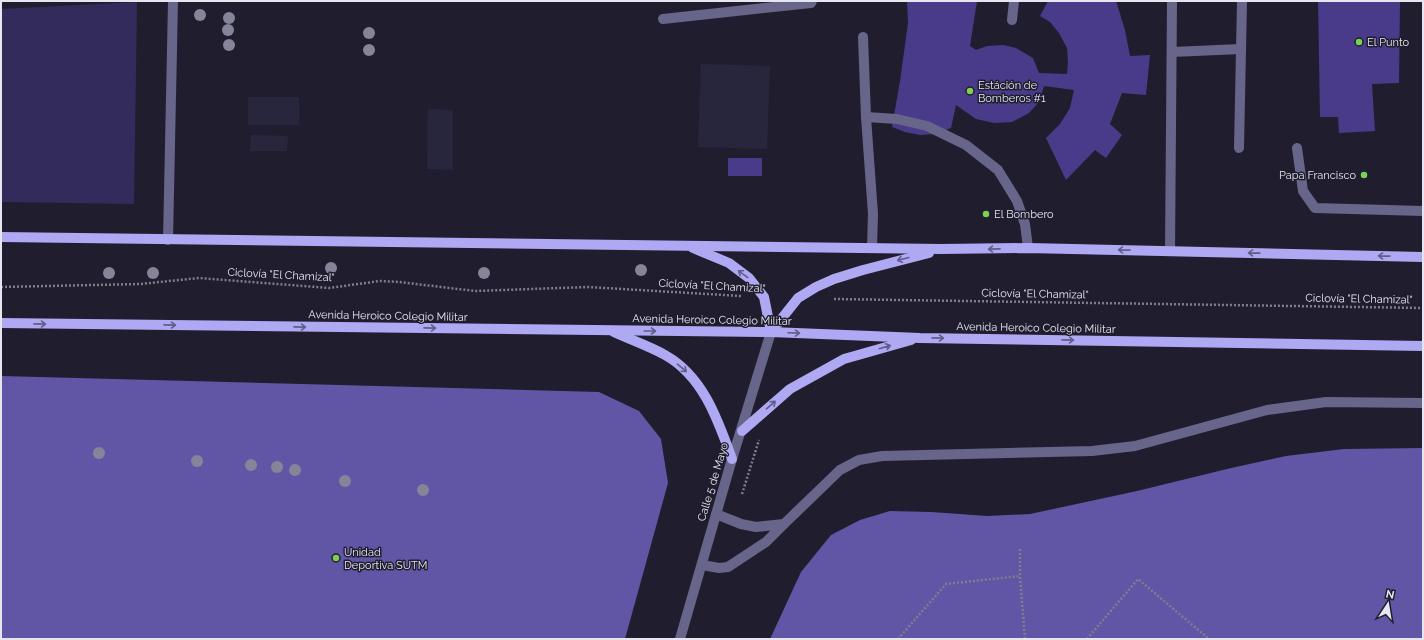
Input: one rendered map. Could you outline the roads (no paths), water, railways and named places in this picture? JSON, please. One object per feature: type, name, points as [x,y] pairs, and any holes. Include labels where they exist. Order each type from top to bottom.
[{"type":"main road","points":[[1,237],[941,250],[1028,248],[1423,257]]},
{"type":"main road","points":[[687,246],[729,263],[749,278],[764,297],[771,332]]},
{"type":"main road","points":[[771,332],[798,298],[816,287],[834,279],[862,270],[941,250]]},
{"type":"main road","name":"Avenida Heroico Colegio Militar","points":[[1,323],[771,332],[920,338],[1423,346]]},
{"type":"main road","points":[[611,331],[666,356],[685,370],[701,388],[718,420],[732,458]]},
{"type":"main road","points":[[742,431],[790,389],[844,359],[920,338]]},
{"type":"street","points":[[168,240],[173,1]]},
{"type":"street","points":[[663,19],[811,3],[812,1]]},
{"type":"street","points":[[1012,20],[1014,1]]},
{"type":"street","points":[[1170,251],[1172,1]]},
{"type":"street","points":[[1239,148],[1242,1]]},
{"type":"street","points":[[863,37],[866,116],[873,214],[872,248]]},
{"type":"street","points":[[1172,52],[1241,49]]},
{"type":"street","points":[[866,116],[897,119],[927,126],[966,145],[998,170],[1017,201],[1025,224],[1028,248]]},
{"type":"street","points":[[1297,148],[1303,191],[1316,208],[1423,212]]},
{"type":"street","name":"Calle 5 de Mayo","points":[[680,639],[732,458],[742,431],[771,332]]},
{"type":"street","points":[[702,565],[728,568],[766,542],[840,470],[859,460],[882,456],[1092,451],[1135,446],[1266,410],[1326,402],[1423,403]]},
{"type":"street","points":[[716,514],[741,524],[756,527],[784,524]]},
{"type":"place","name":"El Punto","points":[[1359,42]]},
{"type":"place","name":"Estáción de Bomberos #1","points":[[970,91]]},
{"type":"place","name":"Papa Francisco","points":[[1364,175]]},
{"type":"place","name":"El Bombero","points":[[986,214]]},
{"type":"place","name":"Unidad Deportiva SUTM","points":[[336,558]]}]
